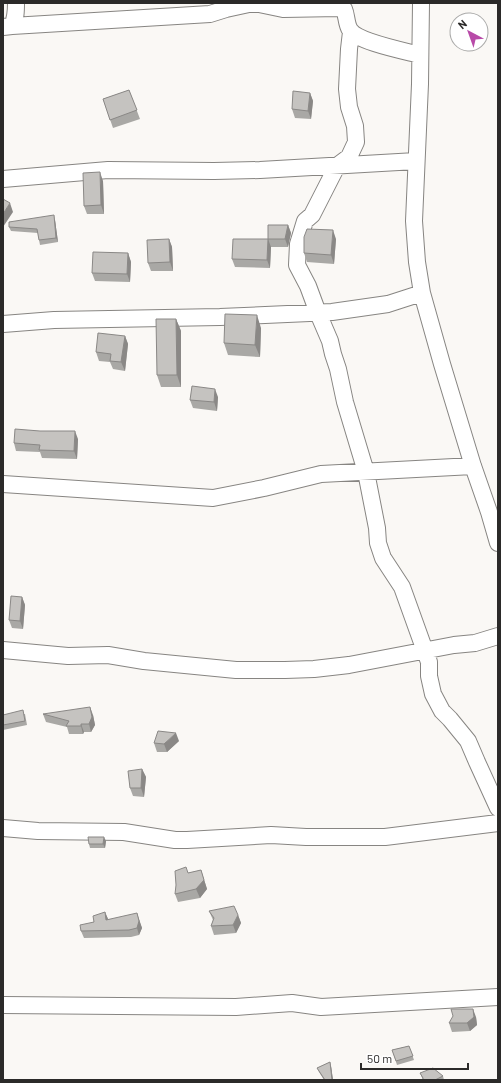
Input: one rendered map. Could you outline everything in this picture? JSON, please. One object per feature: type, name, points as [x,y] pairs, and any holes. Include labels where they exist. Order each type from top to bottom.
[{"type":"street","points":[[7,27],[14,21],[16,15],[16,3]]},
{"type":"street","points":[[421,3],[414,221],[417,262],[422,293],[473,466],[490,512],[498,543]]},
{"type":"street","points":[[7,27],[210,14],[226,8],[248,4],[259,4],[283,9],[340,8],[344,6],[349,29],[355,35],[375,44],[420,55]]},
{"type":"street","points":[[351,32],[347,89],[349,107],[355,126],[356,142],[349,157],[337,166],[312,215],[305,221],[298,244],[297,265],[308,286],[330,340],[345,402],[366,472],[377,528],[378,543],[384,558],[402,587],[425,651],[433,694],[442,711],[468,741],[498,808]]},
{"type":"street","points":[[3,180],[108,170],[260,170],[416,161]]},
{"type":"street","points":[[3,324],[54,320],[220,317],[332,312],[388,304],[422,293]]},
{"type":"street","points":[[3,484],[213,498],[264,488],[321,474],[473,466]]},
{"type":"street","points":[[3,650],[68,656],[108,655],[144,661],[259,671],[314,669],[349,665],[454,645],[475,643],[498,636]]},
{"type":"street","points":[[3,828],[38,831],[124,832],[176,840],[187,840],[271,835],[306,837],[385,837],[498,823]]},
{"type":"street","points":[[3,1005],[236,1007],[292,1003],[321,1007],[498,997]]},
{"type":"building","points":[[129,90],[137,110],[110,120],[103,99]]},
{"type":"building","points":[[293,91],[310,93],[308,111],[292,109]]},
{"type":"building","points":[[100,172],[101,205],[84,206],[83,173]]},
{"type":"building","points":[[3,199],[10,203],[3,214]]},
{"type":"building","points":[[54,215],[56,238],[39,240],[37,229],[9,227],[9,222]]},
{"type":"building","points":[[268,225],[288,225],[285,239],[268,239]]},
{"type":"building","points":[[307,229],[333,230],[331,255],[304,253],[304,237]]},
{"type":"building","points":[[169,239],[170,262],[148,263],[147,240]]},
{"type":"building","points":[[233,239],[268,239],[267,260],[232,259]]},
{"type":"building","points":[[93,252],[128,253],[127,274],[92,273]]},
{"type":"building","points":[[225,314],[257,315],[255,345],[224,343]]},
{"type":"building","points":[[156,319],[176,319],[177,375],[157,375]]},
{"type":"building","points":[[98,333],[125,336],[121,362],[110,361],[111,354],[96,352]]},
{"type":"building","points":[[192,386],[215,389],[214,402],[190,400]]},
{"type":"building","points":[[15,429],[75,431],[74,451],[39,450],[40,445],[14,443]]},
{"type":"building","points":[[11,596],[22,597],[20,621],[9,620]]},
{"type":"building","points":[[90,707],[92,717],[89,724],[81,724],[81,726],[66,726],[69,721],[43,714]]},
{"type":"building","points":[[23,710],[25,721],[3,725],[3,715]]},
{"type":"building","points":[[158,731],[176,733],[164,744],[154,743]]},
{"type":"building","points":[[142,769],[141,788],[130,788],[128,771]]},
{"type":"building","points":[[88,837],[104,837],[103,844],[89,844]]},
{"type":"building","points":[[186,867],[188,873],[201,870],[204,880],[196,889],[175,894],[175,871]]},
{"type":"building","points":[[234,906],[238,915],[233,925],[211,926],[214,918],[209,911]]},
{"type":"building","points":[[105,912],[106,920],[137,913],[139,921],[137,928],[129,930],[81,931],[80,925],[94,922],[93,916]]},
{"type":"building","points":[[451,1009],[473,1009],[474,1017],[467,1023],[449,1023],[453,1016]]},
{"type":"building","points":[[409,1046],[413,1056],[396,1061],[392,1050]]},
{"type":"building","points":[[330,1062],[332,1080],[325,1080],[317,1068]]},
{"type":"building","points":[[433,1068],[443,1076],[435,1080],[423,1080],[420,1073]]}]
